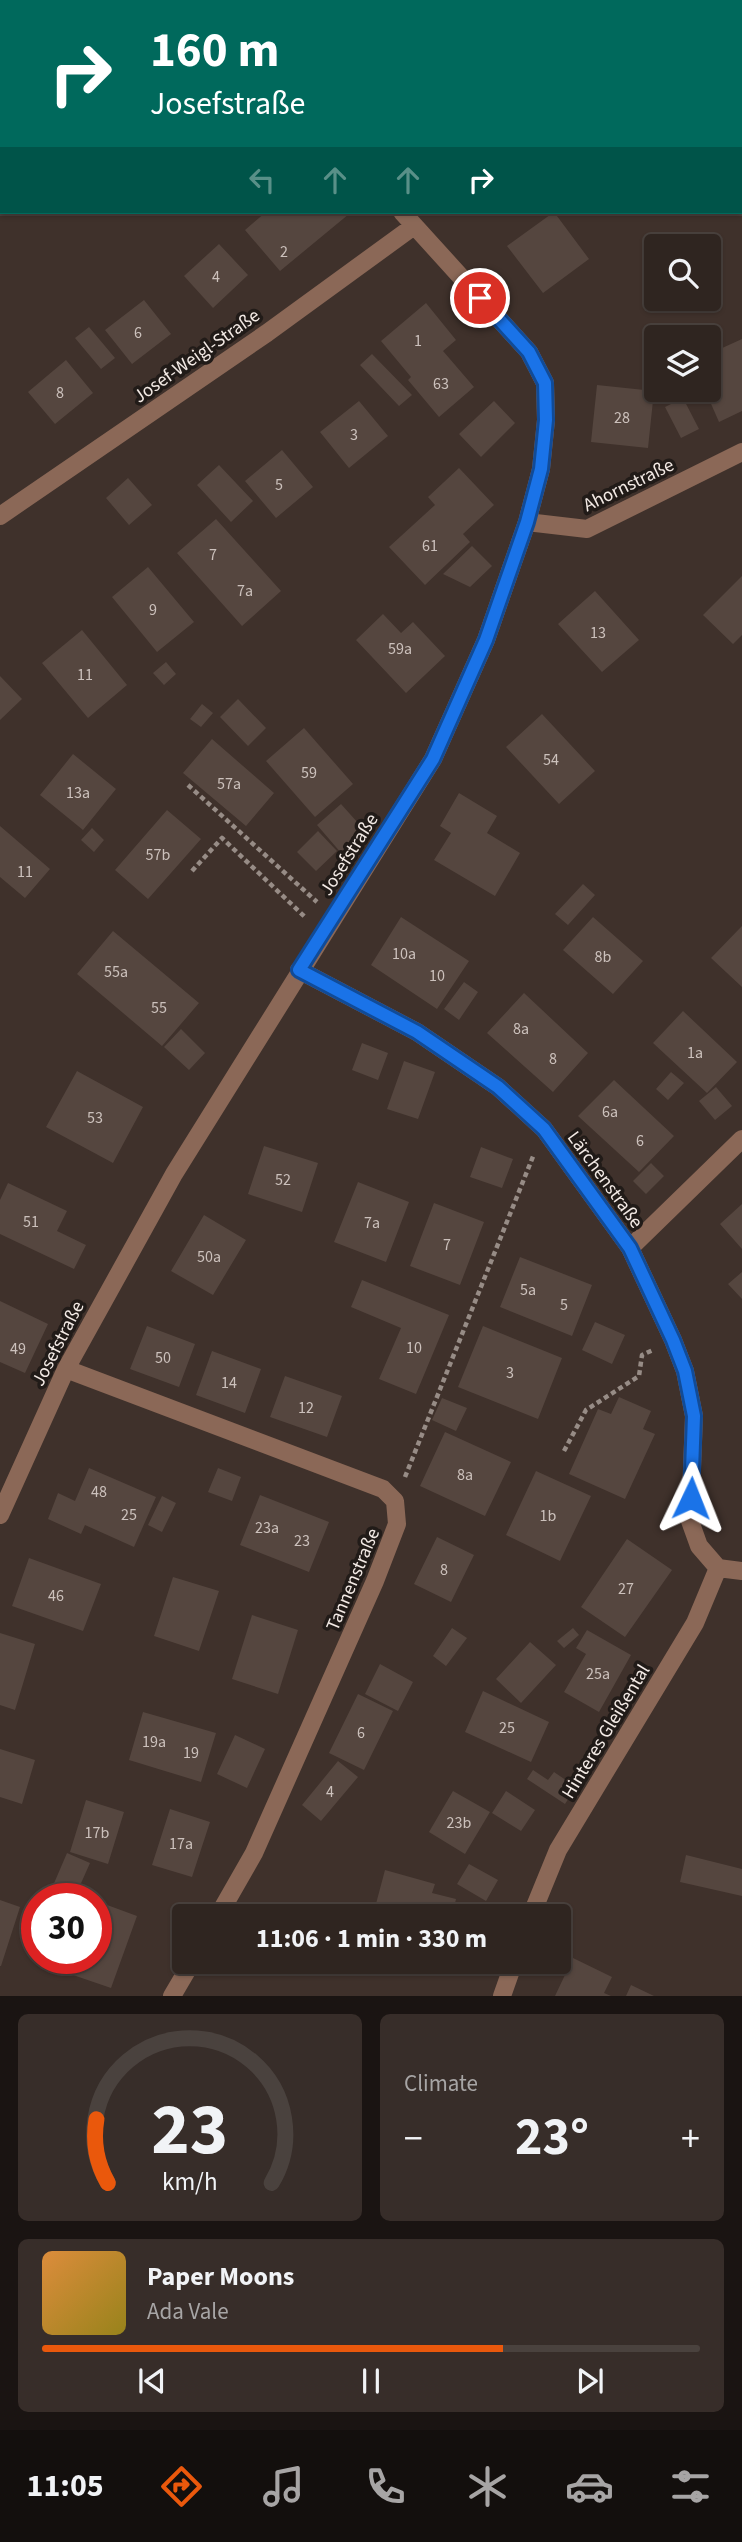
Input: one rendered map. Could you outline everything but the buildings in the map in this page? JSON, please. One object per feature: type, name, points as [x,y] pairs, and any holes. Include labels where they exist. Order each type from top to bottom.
[{"type":"street","name":"Josefstraße","points":[[0,1514],[66,1369],[174,1174],[433,759],[486,640],[527,522],[541,469],[546,420],[545,383],[529,352],[404,214]]},
{"type":"street","name":"Josef-Weigl-Straße","points":[[0,516],[267,333],[414,226]]},
{"type":"street","name":"Ahornstraße","points":[[527,522],[587,528],[742,452]]},
{"type":"street","name":"Lärchenstraße","points":[[299,970],[417,1032],[498,1087],[544,1129],[630,1248],[685,1371],[694,1416],[690,1521],[699,1546],[718,1568]]},
{"type":"street","points":[[630,1248],[742,1139]]},
{"type":"street","points":[[66,1369],[383,1489],[395,1501]]},
{"type":"street","name":"Tannenstraße","points":[[225,1904],[254,1853],[375,1581],[397,1524],[395,1501]]},
{"type":"street","points":[[718,1568],[742,1571]]},
{"type":"street","name":"Hinteres Gleißental","points":[[536,1904],[558,1850],[695,1623],[718,1568]]},
{"type":"street","points":[[172,1996],[185,1974]]},
{"type":"street","points":[[502,1996],[510,1974]]},
{"type":"path","points":[[188,785],[333,916]]},
{"type":"path","points":[[192,871],[222,838],[322,933]]},
{"type":"path","points":[[395,1501],[544,1129]]},
{"type":"path","points":[[564,1451],[586,1410],[639,1376],[642,1355],[673,1340]]},
{"type":"route","points":[[480,298],[529,352],[545,383],[546,420],[541,469],[527,522],[486,640],[433,759],[299,970],[417,1032],[498,1087],[544,1129],[630,1248],[673,1340],[685,1371],[694,1416],[691,1498]]}]
